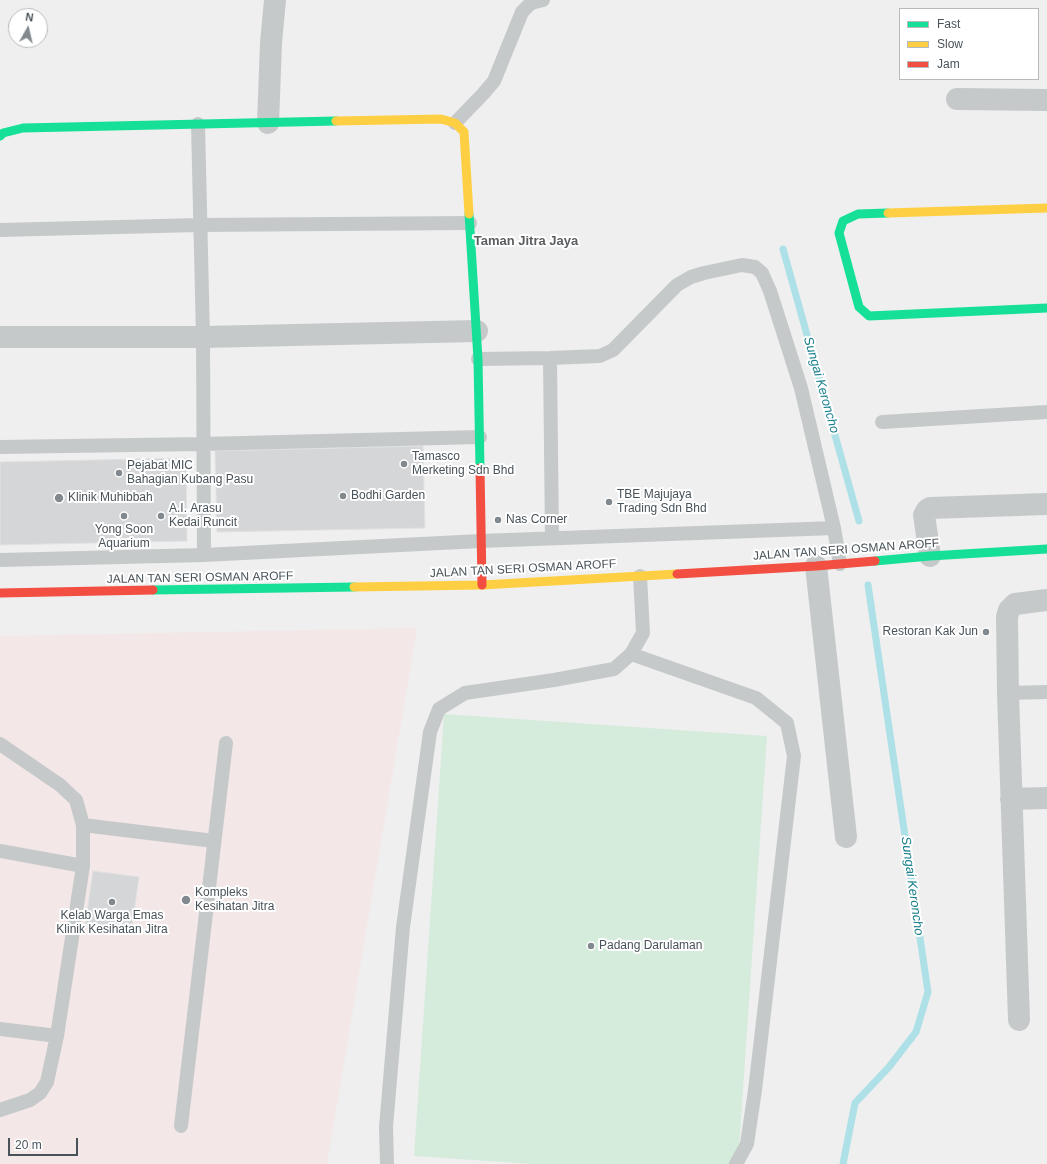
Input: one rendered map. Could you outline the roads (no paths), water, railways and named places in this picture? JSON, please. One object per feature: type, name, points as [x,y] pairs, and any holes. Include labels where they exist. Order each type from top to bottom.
[{"type":"street","points":[[268,123],[274,0]]},
{"type":"street","points":[[957,99],[1047,100]]},
{"type":"street","points":[[0,136],[3,133],[23,128],[441,119],[456,123],[464,132],[478,359],[480,541],[482,585]]},
{"type":"street","points":[[1047,208],[858,214],[843,221],[839,234],[859,307],[869,316],[882,317],[1047,308]]},
{"type":"street","points":[[0,337],[203,337],[476,331]]},
{"type":"street","points":[[930,556],[924,515],[930,508],[1047,504]]},
{"type":"street","name":"JALAN TAN SERI OSMAN AROFF","points":[[0,593],[482,585],[816,566],[930,556],[1047,549]]},
{"type":"street","points":[[816,566],[846,837]]},
{"type":"street","points":[[1019,1020],[1011,799],[1007,617],[1009,610],[1016,604],[1047,600]]},
{"type":"street","points":[[1011,799],[1047,798]]},
{"type":"lane","points":[[456,123],[484,94],[494,81],[522,12],[531,3],[542,0]]},
{"type":"lane","points":[[198,124],[203,337],[202,444],[204,555]]},
{"type":"lane","points":[[0,230],[200,225],[470,223]]},
{"type":"lane","points":[[478,359],[600,356],[613,350],[677,285],[691,277],[704,273],[742,265],[755,267],[762,273],[770,291],[801,388],[834,528],[840,564]]},
{"type":"lane","points":[[550,358],[552,538]]},
{"type":"lane","points":[[882,422],[1047,412]]},
{"type":"lane","points":[[0,447],[202,444],[480,437]]},
{"type":"lane","points":[[0,560],[204,555],[480,541],[834,528]]},
{"type":"lane","points":[[387,1164],[386,1127],[403,927],[430,732],[439,708],[465,692],[554,680],[614,669],[632,654],[643,633],[640,576]]},
{"type":"lane","points":[[632,654],[756,698],[787,723],[794,756],[755,1090],[747,1144],[736,1164]]},
{"type":"lane","points":[[1008,693],[1047,692]]},
{"type":"lane","points":[[181,1126],[226,743]]},
{"type":"lane","points":[[0,744],[60,785],[76,800],[83,825],[83,866],[57,1036],[47,1082],[40,1093],[30,1100],[0,1110]]},
{"type":"lane","points":[[83,825],[214,841]]},
{"type":"lane","points":[[0,851],[83,866]]},
{"type":"lane","points":[[0,1029],[57,1036]]},
{"type":"waterway","name":"Sungai Keroncho","points":[[783,249],[859,521]]},
{"type":"waterway","name":"Sungai Keroncho","points":[[843,1164],[855,1103],[889,1067],[916,1032],[928,992],[868,585]]},
{"type":"place","name":"Tamasco Merketing Sdn Bhd","points":[[404,464]]},
{"type":"place","name":"Pejabat MIC Bahagian Kubang Pasu","points":[[119,473]]},
{"type":"place","name":"Bodhi Garden","points":[[343,496]]},
{"type":"place","name":"Klinik Muhibbah","points":[[59,498]]},
{"type":"place","name":"TBE Majujaya Trading Sdn Bhd","points":[[609,502]]},
{"type":"place","name":"Yong Soon Aquarium","points":[[124,516]]},
{"type":"place","name":"A.I. Arasu Kedai Runcit","points":[[161,516]]},
{"type":"place","name":"Nas Corner","points":[[498,520]]},
{"type":"place","name":"Restoran Kak Jun","points":[[986,632]]},
{"type":"place","name":"Kompleks Kesihatan Jitra","points":[[186,900]]},
{"type":"place","name":"Kelab Warga Emas Klinik Kesihatan Jitra","points":[[112,902]]},
{"type":"place","name":"Padang Darulaman","points":[[591,946]]},
{"type":"district","name":"Taman Jitra Jaya","points":[[526,241]]}]
